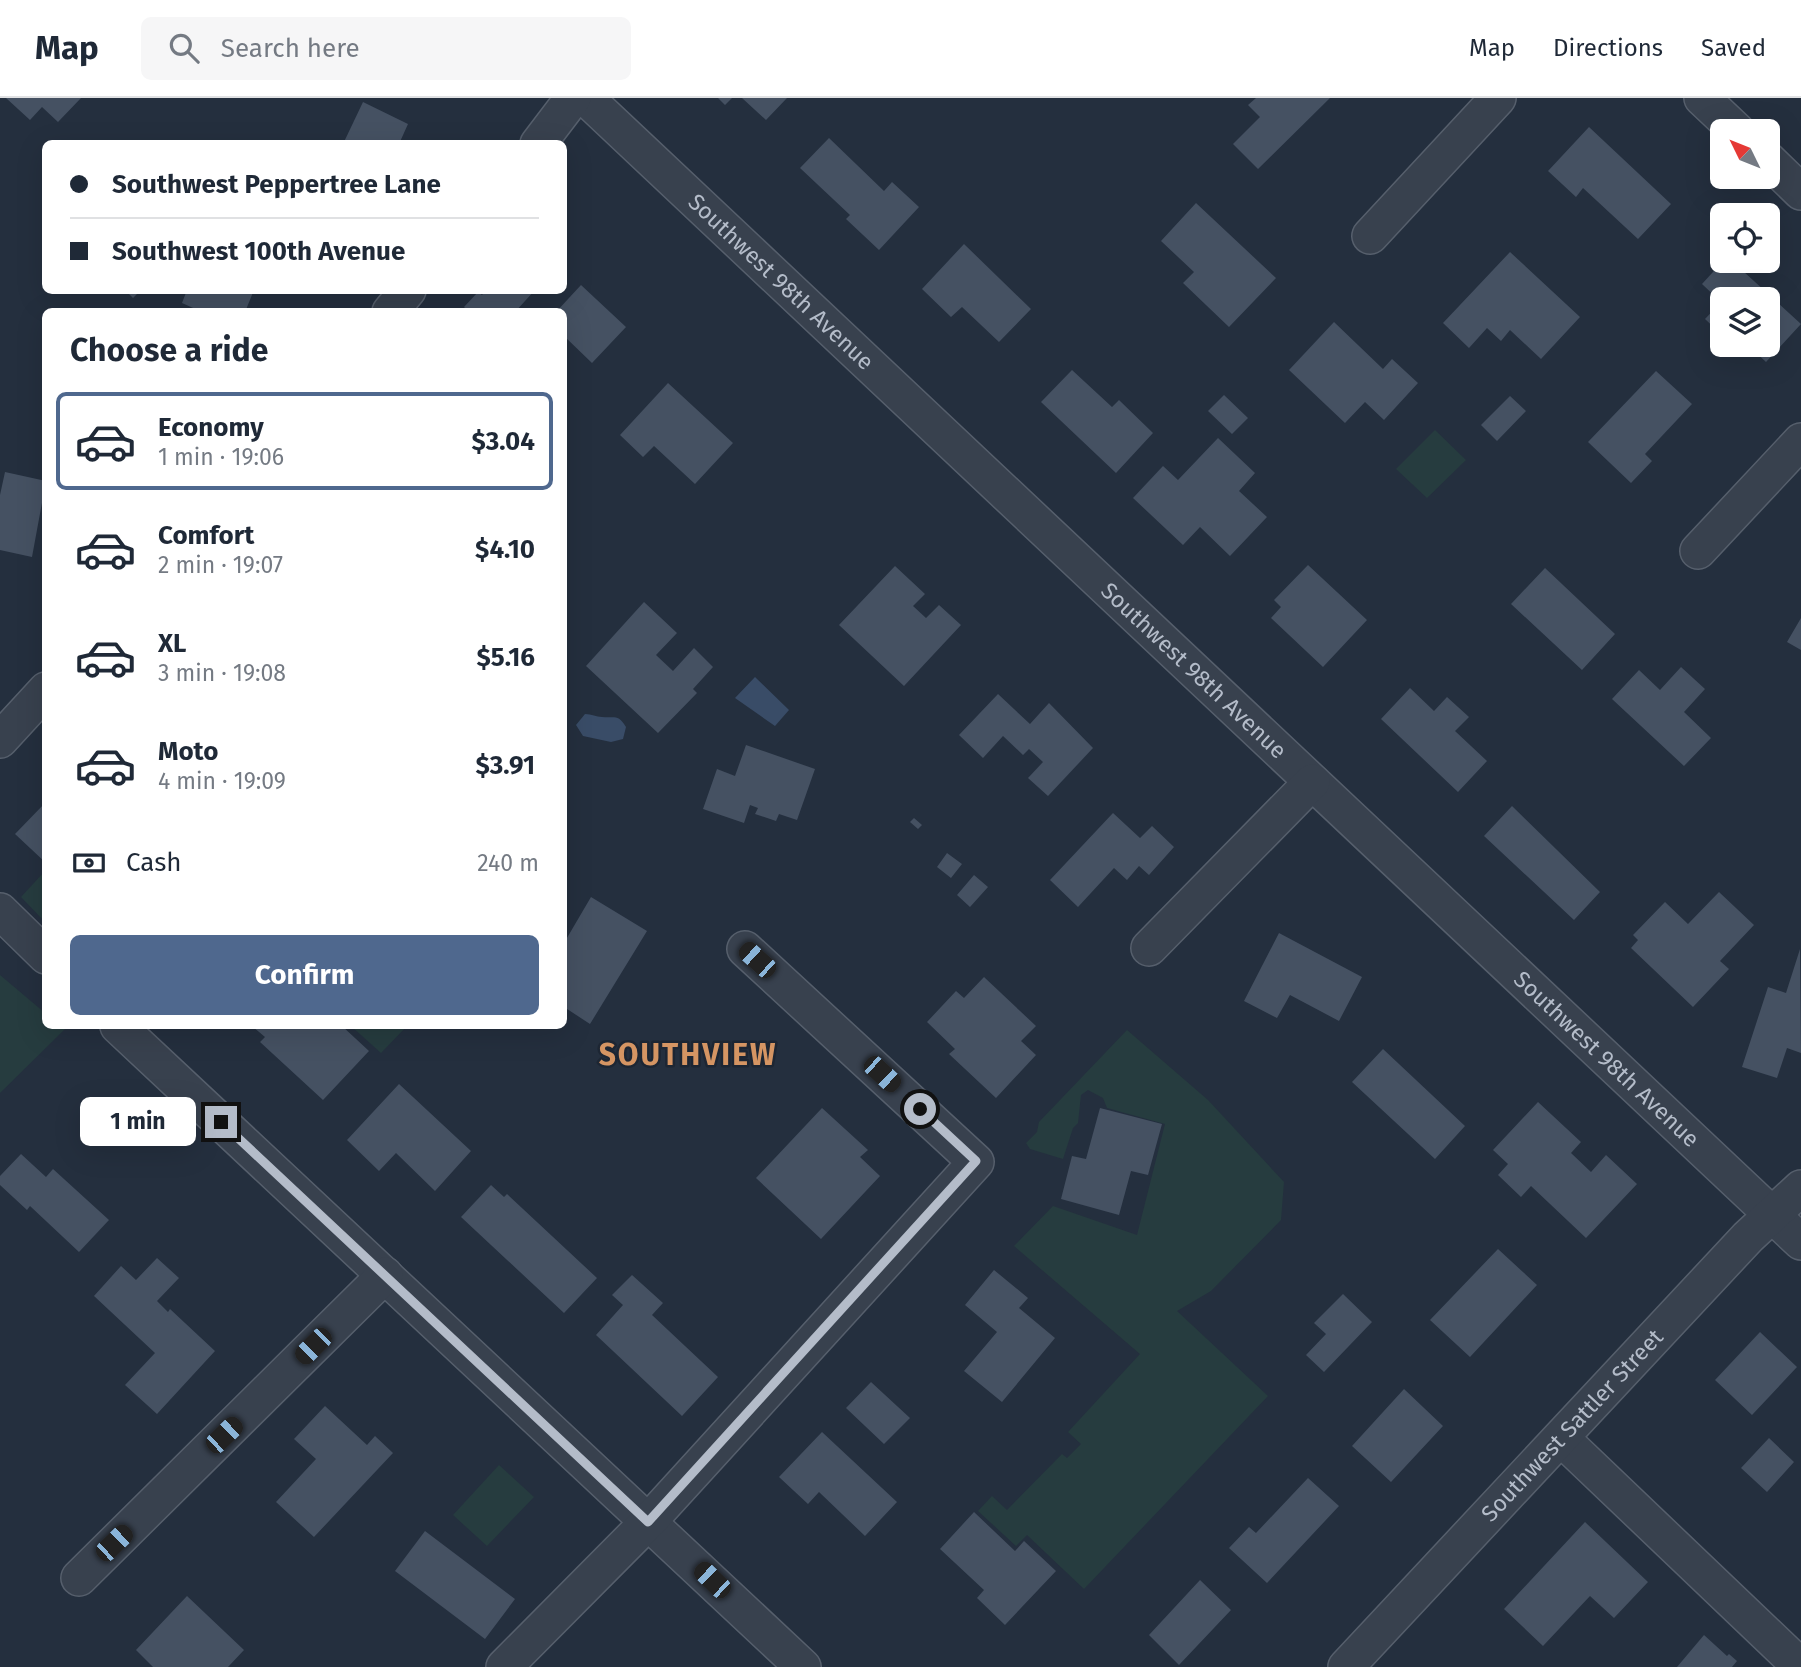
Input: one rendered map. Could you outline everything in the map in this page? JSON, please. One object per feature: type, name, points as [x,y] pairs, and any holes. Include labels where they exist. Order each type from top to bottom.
[{"type":"street","points":[[541,140],[573,98]]},
{"type":"street","name":"Southwest 98th Avenue","points":[[586,98],[1801,1242]]},
{"type":"street","points":[[1370,236],[1498,98]]},
{"type":"street","points":[[1702,98],[1724,119]]},
{"type":"street","points":[[1780,172],[1801,192]]},
{"type":"street","points":[[393,308],[405,294]]},
{"type":"street","points":[[1698,551],[1801,441]]},
{"type":"street","points":[[0,740],[42,694]]},
{"type":"street","points":[[1149,947],[1312,782]]},
{"type":"street","points":[[0,911],[42,953]]},
{"type":"street","points":[[504,1667],[648,1522],[976,1161],[745,949]]},
{"type":"street","points":[[121,1029],[803,1667]]},
{"type":"street","name":"Southwest Sattler Street","points":[[1346,1667],[1748,1237],[1801,1188]]},
{"type":"street","points":[[79,1578],[385,1275]]},
{"type":"street","points":[[1561,1438],[1801,1667]]},
{"type":"green space","points":[[1435,430],[1466,460],[1427,498],[1396,469]]},
{"type":"green space","points":[[42,874],[42,919],[21,897]]},
{"type":"green space","points":[[0,975],[42,1010],[42,1029],[65,1029],[0,1093]]},
{"type":"green space","points":[[354,1029],[404,1029],[381,1053]]},
{"type":"green space","points":[[1127,1030],[1208,1100],[1284,1182],[1281,1220],[1211,1291],[1177,1311],[1268,1396],[1084,1589],[1027,1535],[1016,1546],[978,1511],[992,1496],[1007,1510],[1062,1454],[1067,1458],[1081,1444],[1068,1432],[1140,1354],[1014,1246],[1053,1206],[1137,1235],[1165,1124],[1107,1108],[1103,1098],[1088,1090],[1081,1095],[1078,1123],[1073,1128],[1063,1159],[1030,1149],[1026,1143],[1037,1132],[1039,1122]]},
{"type":"green space","points":[[499,1465],[534,1497],[487,1546],[453,1515]]},
{"type":"water","points":[[755,677],[789,710],[775,726],[735,698]]},
{"type":"water","points":[[585,714],[619,718],[626,727],[623,739],[611,742],[583,736],[576,725]]},
{"type":"building","points":[[6,98],[81,98],[58,122],[42,107],[30,120]]},
{"type":"building","points":[[718,98],[732,98],[725,105]]},
{"type":"building","points":[[742,98],[787,98],[766,120]]},
{"type":"building","points":[[1256,98],[1330,98],[1258,169],[1233,144],[1260,117],[1248,105]]},
{"type":"building","points":[[363,102],[408,124],[401,140],[345,140]]},
{"type":"building","points":[[1589,127],[1671,204],[1638,239],[1583,188],[1576,197],[1548,171]]},
{"type":"building","points":[[829,138],[884,191],[892,182],[919,207],[879,250],[846,219],[850,215],[800,168]]},
{"type":"building","points":[[1196,203],[1276,278],[1229,327],[1183,283],[1194,272],[1161,241]]},
{"type":"building","points":[[964,244],[1031,309],[999,342],[962,307],[951,317],[922,289]]},
{"type":"building","points":[[1510,252],[1580,317],[1541,359],[1510,330],[1501,341],[1487,328],[1469,348],[1443,323]]},
{"type":"building","points":[[1712,273],[1745,273],[1760,287],[1710,287],[1710,292],[1702,284]]},
{"type":"building","points":[[581,285],[626,327],[592,363],[567,339],[567,308],[560,308]]},
{"type":"building","points":[[185,294],[252,294],[247,308],[193,308],[182,303]]},
{"type":"building","points":[[476,294],[531,294],[519,308],[464,307]]},
{"type":"building","points":[[1780,305],[1801,324],[1780,347]]},
{"type":"building","points":[[1334,322],[1383,369],[1392,359],[1418,383],[1384,420],[1365,402],[1345,423],[1289,370]]},
{"type":"building","points":[[1072,370],[1112,407],[1119,400],[1153,433],[1116,473],[1041,402]]},
{"type":"building","points":[[1656,371],[1692,404],[1645,454],[1652,461],[1631,483],[1588,442]]},
{"type":"building","points":[[668,383],[733,443],[695,484],[654,446],[643,457],[620,435]]},
{"type":"building","points":[[1224,395],[1248,418],[1232,434],[1208,411]]},
{"type":"building","points":[[1510,396],[1526,411],[1497,441],[1481,425]]},
{"type":"building","points":[[1218,438],[1255,473],[1239,491],[1267,517],[1230,556],[1200,527],[1183,545],[1133,498],[1163,466],[1178,480]]},
{"type":"building","points":[[5,472],[42,480],[42,503],[32,557],[0,550],[0,495]]},
{"type":"building","points":[[1308,565],[1367,620],[1323,667],[1271,618],[1281,607],[1274,600]]},
{"type":"building","points":[[895,566],[925,594],[913,606],[926,618],[939,605],[961,625],[904,686],[839,625]]},
{"type":"building","points":[[1545,568],[1615,634],[1582,670],[1511,604]]},
{"type":"building","points":[[644,602],[677,633],[656,655],[673,671],[694,648],[713,667],[693,689],[697,693],[658,733],[586,666]]},
{"type":"building","points":[[1801,618],[1801,650],[1787,642]]},
{"type":"building","points":[[1681,667],[1705,689],[1684,712],[1711,738],[1684,766],[1612,699],[1639,670],[1660,690]]},
{"type":"building","points":[[1410,688],[1434,711],[1447,697],[1469,717],[1455,731],[1487,761],[1458,792],[1381,719]]},
{"type":"building","points":[[998,694],[1030,724],[1049,703],[1093,748],[1048,796],[1028,778],[1043,762],[1029,749],[1023,755],[1003,736],[983,758],[959,735]]},
{"type":"building","points":[[746,745],[815,769],[797,820],[779,814],[776,821],[755,814],[758,808],[750,805],[744,823],[703,809],[717,769],[735,776]]},
{"type":"building","points":[[42,806],[42,859],[15,834]]},
{"type":"building","points":[[1512,806],[1600,892],[1574,920],[1484,836]]},
{"type":"building","points":[[1113,813],[1140,838],[1152,826],[1174,847],[1149,875],[1139,866],[1127,880],[1114,868],[1078,907],[1050,880]]},
{"type":"building","points":[[914,818],[922,825],[918,829],[910,822]]},
{"type":"building","points":[[947,853],[962,864],[951,878],[937,867]]},
{"type":"building","points":[[974,875],[988,887],[970,907],[957,895]]},
{"type":"building","points":[[1719,892],[1754,925],[1720,961],[1729,969],[1693,1007],[1631,948],[1638,940],[1633,935],[1665,902],[1688,924]]},
{"type":"building","points":[[591,897],[647,931],[590,1024],[567,1009],[567,938]]},
{"type":"building","points":[[1279,933],[1362,977],[1339,1021],[1290,995],[1277,1018],[1244,1001]]},
{"type":"building","points":[[1800,949],[1801,1053],[1787,1048],[1777,1078],[1742,1067],[1768,987],[1786,993]]},
{"type":"building","points":[[984,977],[1036,1026],[1021,1041],[1036,1055],[996,1098],[949,1054],[955,1049],[927,1022],[956,991],[964,998]]},
{"type":"building","points":[[256,1029],[345,1029],[369,1051],[323,1100],[260,1042],[265,1037]]},
{"type":"building","points":[[1383,1049],[1465,1126],[1435,1159],[1352,1082]]},
{"type":"building","points":[[399,1084],[471,1151],[435,1191],[396,1153],[379,1171],[347,1140]]},
{"type":"building","points":[[1538,1102],[1581,1142],[1571,1153],[1591,1172],[1606,1155],[1637,1184],[1586,1238],[1531,1186],[1521,1197],[1498,1175],[1508,1164],[1493,1150]]},
{"type":"building","points":[[822,1108],[868,1150],[860,1157],[880,1176],[821,1239],[756,1178]]},
{"type":"building","points":[[1100,1108],[1162,1124],[1148,1175],[1131,1171],[1119,1215],[1061,1199],[1072,1156],[1086,1159]]},
{"type":"building","points":[[21,1154],[46,1177],[53,1169],[109,1220],[79,1252],[30,1206],[27,1210],[0,1185],[0,1176]]},
{"type":"building","points":[[491,1185],[504,1197],[507,1194],[597,1278],[564,1313],[461,1217]]},
{"type":"building","points":[[1498,1249],[1537,1285],[1470,1357],[1430,1320]]},
{"type":"building","points":[[157,1258],[179,1278],[157,1301],[168,1312],[170,1309],[215,1351],[157,1414],[125,1385],[155,1353],[94,1296],[121,1266],[136,1280]]},
{"type":"building","points":[[994,1270],[1028,1298],[1019,1308],[1055,1338],[1002,1402],[964,1371],[997,1332],[965,1305]]},
{"type":"building","points":[[632,1275],[663,1303],[652,1315],[718,1377],[682,1416],[596,1335],[623,1305],[612,1295]]},
{"type":"building","points":[[1343,1294],[1372,1322],[1324,1372],[1306,1355],[1326,1334],[1314,1323]]},
{"type":"building","points":[[1760,1332],[1797,1367],[1752,1415],[1715,1380]]},
{"type":"building","points":[[871,1382],[910,1418],[884,1444],[846,1408]]},
{"type":"building","points":[[1404,1389],[1443,1426],[1391,1482],[1352,1446]]},
{"type":"building","points":[[325,1406],[367,1445],[375,1436],[393,1453],[314,1537],[276,1502],[316,1459],[294,1439]]},
{"type":"building","points":[[822,1432],[897,1502],[865,1536],[819,1492],[808,1504],[779,1477]]},
{"type":"building","points":[[1769,1438],[1794,1462],[1767,1492],[1741,1468]]},
{"type":"building","points":[[1308,1478],[1339,1506],[1267,1583],[1229,1548],[1249,1527],[1256,1533]]},
{"type":"building","points":[[974,1512],[1015,1551],[1024,1541],[1056,1571],[1005,1625],[977,1598],[984,1590],[940,1549]]},
{"type":"building","points":[[1585,1522],[1648,1582],[1614,1618],[1590,1596],[1543,1646],[1504,1609]]},
{"type":"building","points":[[425,1531],[515,1599],[485,1639],[395,1571]]},
{"type":"building","points":[[1200,1580],[1231,1610],[1179,1665],[1149,1635]]},
{"type":"building","points":[[187,1596],[244,1650],[228,1667],[153,1667],[136,1650]]},
{"type":"building","points":[[1704,1635],[1727,1656],[1729,1654],[1737,1661],[1732,1667],[1677,1667]]},
{"type":"district","name":"SOUTHVIEW","points":[[688,1055]]},
{"type":"route","points":[[221,1122],[648,1522],[976,1161],[920,1109]]}]
